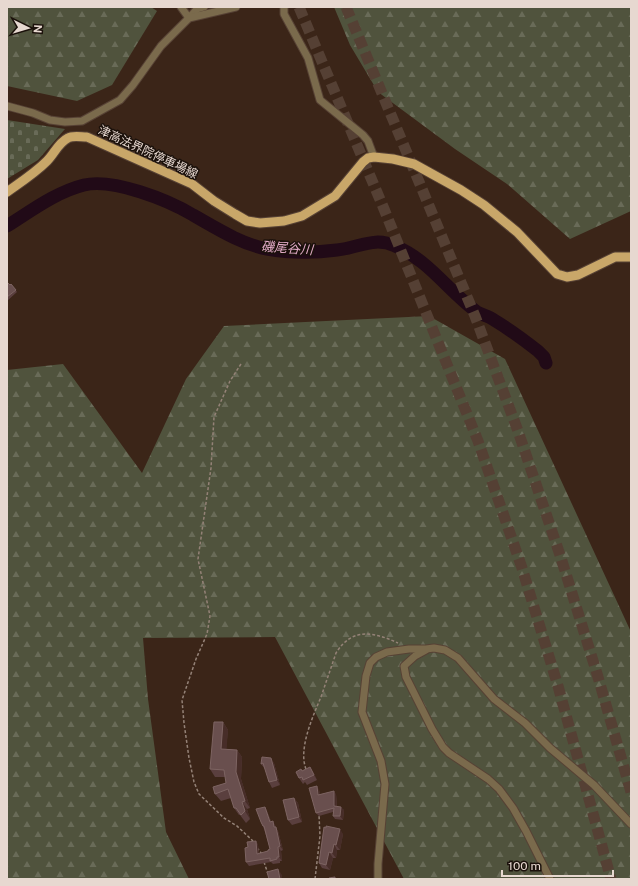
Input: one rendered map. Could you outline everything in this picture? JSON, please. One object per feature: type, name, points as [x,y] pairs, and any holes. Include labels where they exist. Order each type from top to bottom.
[{"type":"main road","name":"津高法界院停車場線","points":[[7,192],[31,176],[49,160],[62,141],[70,137],[87,137],[192,184],[214,201],[247,221],[260,223],[273,222],[302,216],[335,196],[363,162],[374,156]]},
{"type":"main road","points":[[374,156],[414,164],[461,190],[484,205],[517,232],[557,274],[567,278],[578,275],[615,257],[631,257]]},
{"type":"street","points":[[181,7],[188,18]]},
{"type":"street","points":[[7,106],[33,113],[50,120],[64,122],[82,120],[100,112],[120,100],[134,85],[161,46],[197,9],[204,7]]},
{"type":"street","points":[[188,18],[236,7]]},
{"type":"street","points":[[284,7],[284,14],[308,58],[320,100],[363,135],[368,141],[374,156]]},
{"type":"street","points":[[378,879],[385,784],[382,761],[362,712],[366,676],[370,663],[376,657],[387,652],[408,648],[434,648],[445,650],[458,658],[494,699],[525,723],[550,748],[594,785],[631,824]]},
{"type":"street","points":[[426,649],[404,666],[406,677],[432,729],[443,747],[449,753],[488,778],[499,789],[513,808],[550,879]]},
{"type":"path","points":[[241,364],[230,381],[214,417],[211,468],[198,560],[210,616],[207,634],[191,671],[182,700],[184,723],[194,782],[199,794],[224,818],[237,826],[251,839],[262,854],[268,877],[274,878]]},
{"type":"path","points":[[306,770],[304,764],[305,744],[315,710],[340,646],[349,638],[359,634],[374,634],[408,648]]},
{"type":"path","points":[[315,879],[320,836],[318,810]]},
{"type":"green space","points":[[7,7],[151,7],[157,11],[112,85],[77,101],[7,86]]},
{"type":"green space","points":[[334,7],[631,7],[631,211],[570,239],[507,184],[455,149],[378,92],[350,45]]},
{"type":"green space","points":[[7,120],[65,129],[38,160],[7,179]]},
{"type":"green space","points":[[429,316],[505,359],[631,632],[631,879],[404,879],[275,637],[143,638],[148,699],[166,832],[189,879],[7,879],[7,370],[63,364],[142,473],[186,379],[224,326]]},
{"type":"building","points":[[8,283],[10,285],[11,284],[16,290],[7,297],[7,284]]},
{"type":"building","points":[[214,722],[223,722],[221,749],[237,750],[236,772],[245,801],[242,802],[245,811],[241,815],[236,808],[234,808],[228,789],[215,794],[213,787],[226,783],[224,770],[210,769]]},
{"type":"building","points":[[262,757],[271,758],[277,780],[269,782],[263,763],[261,764]]},
{"type":"building","points":[[310,767],[314,775],[303,780],[302,777],[299,778],[296,772]]},
{"type":"building","points":[[317,786],[318,795],[334,791],[334,806],[341,807],[340,816],[333,816],[334,808],[316,813],[309,788]]},
{"type":"building","points":[[294,798],[299,817],[288,820],[283,800]]},
{"type":"building","points":[[265,807],[270,822],[273,821],[274,827],[276,827],[280,846],[278,847],[279,857],[270,861],[270,858],[246,862],[245,848],[248,847],[247,842],[256,841],[257,854],[270,849],[264,826],[256,809]]},
{"type":"building","points":[[326,826],[340,829],[336,845],[334,844],[332,853],[329,852],[326,865],[319,863],[324,827],[326,828]]},
{"type":"building","points":[[278,869],[280,879],[269,879],[267,872]]},
{"type":"waterway","name":"磯尾谷川","points":[[7,226],[44,202],[64,192],[84,185],[96,184],[125,187],[155,197],[170,203],[220,230],[257,247],[293,252],[320,252],[345,249],[373,242],[387,243],[418,259],[477,312],[500,323],[538,351],[544,357],[546,363]]},
{"type":"tunnel","points":[[299,7],[384,209],[478,441],[522,568],[558,686],[611,879]]},
{"type":"tunnel","points":[[346,7],[475,316],[518,431],[561,558],[598,677],[631,792]]}]
